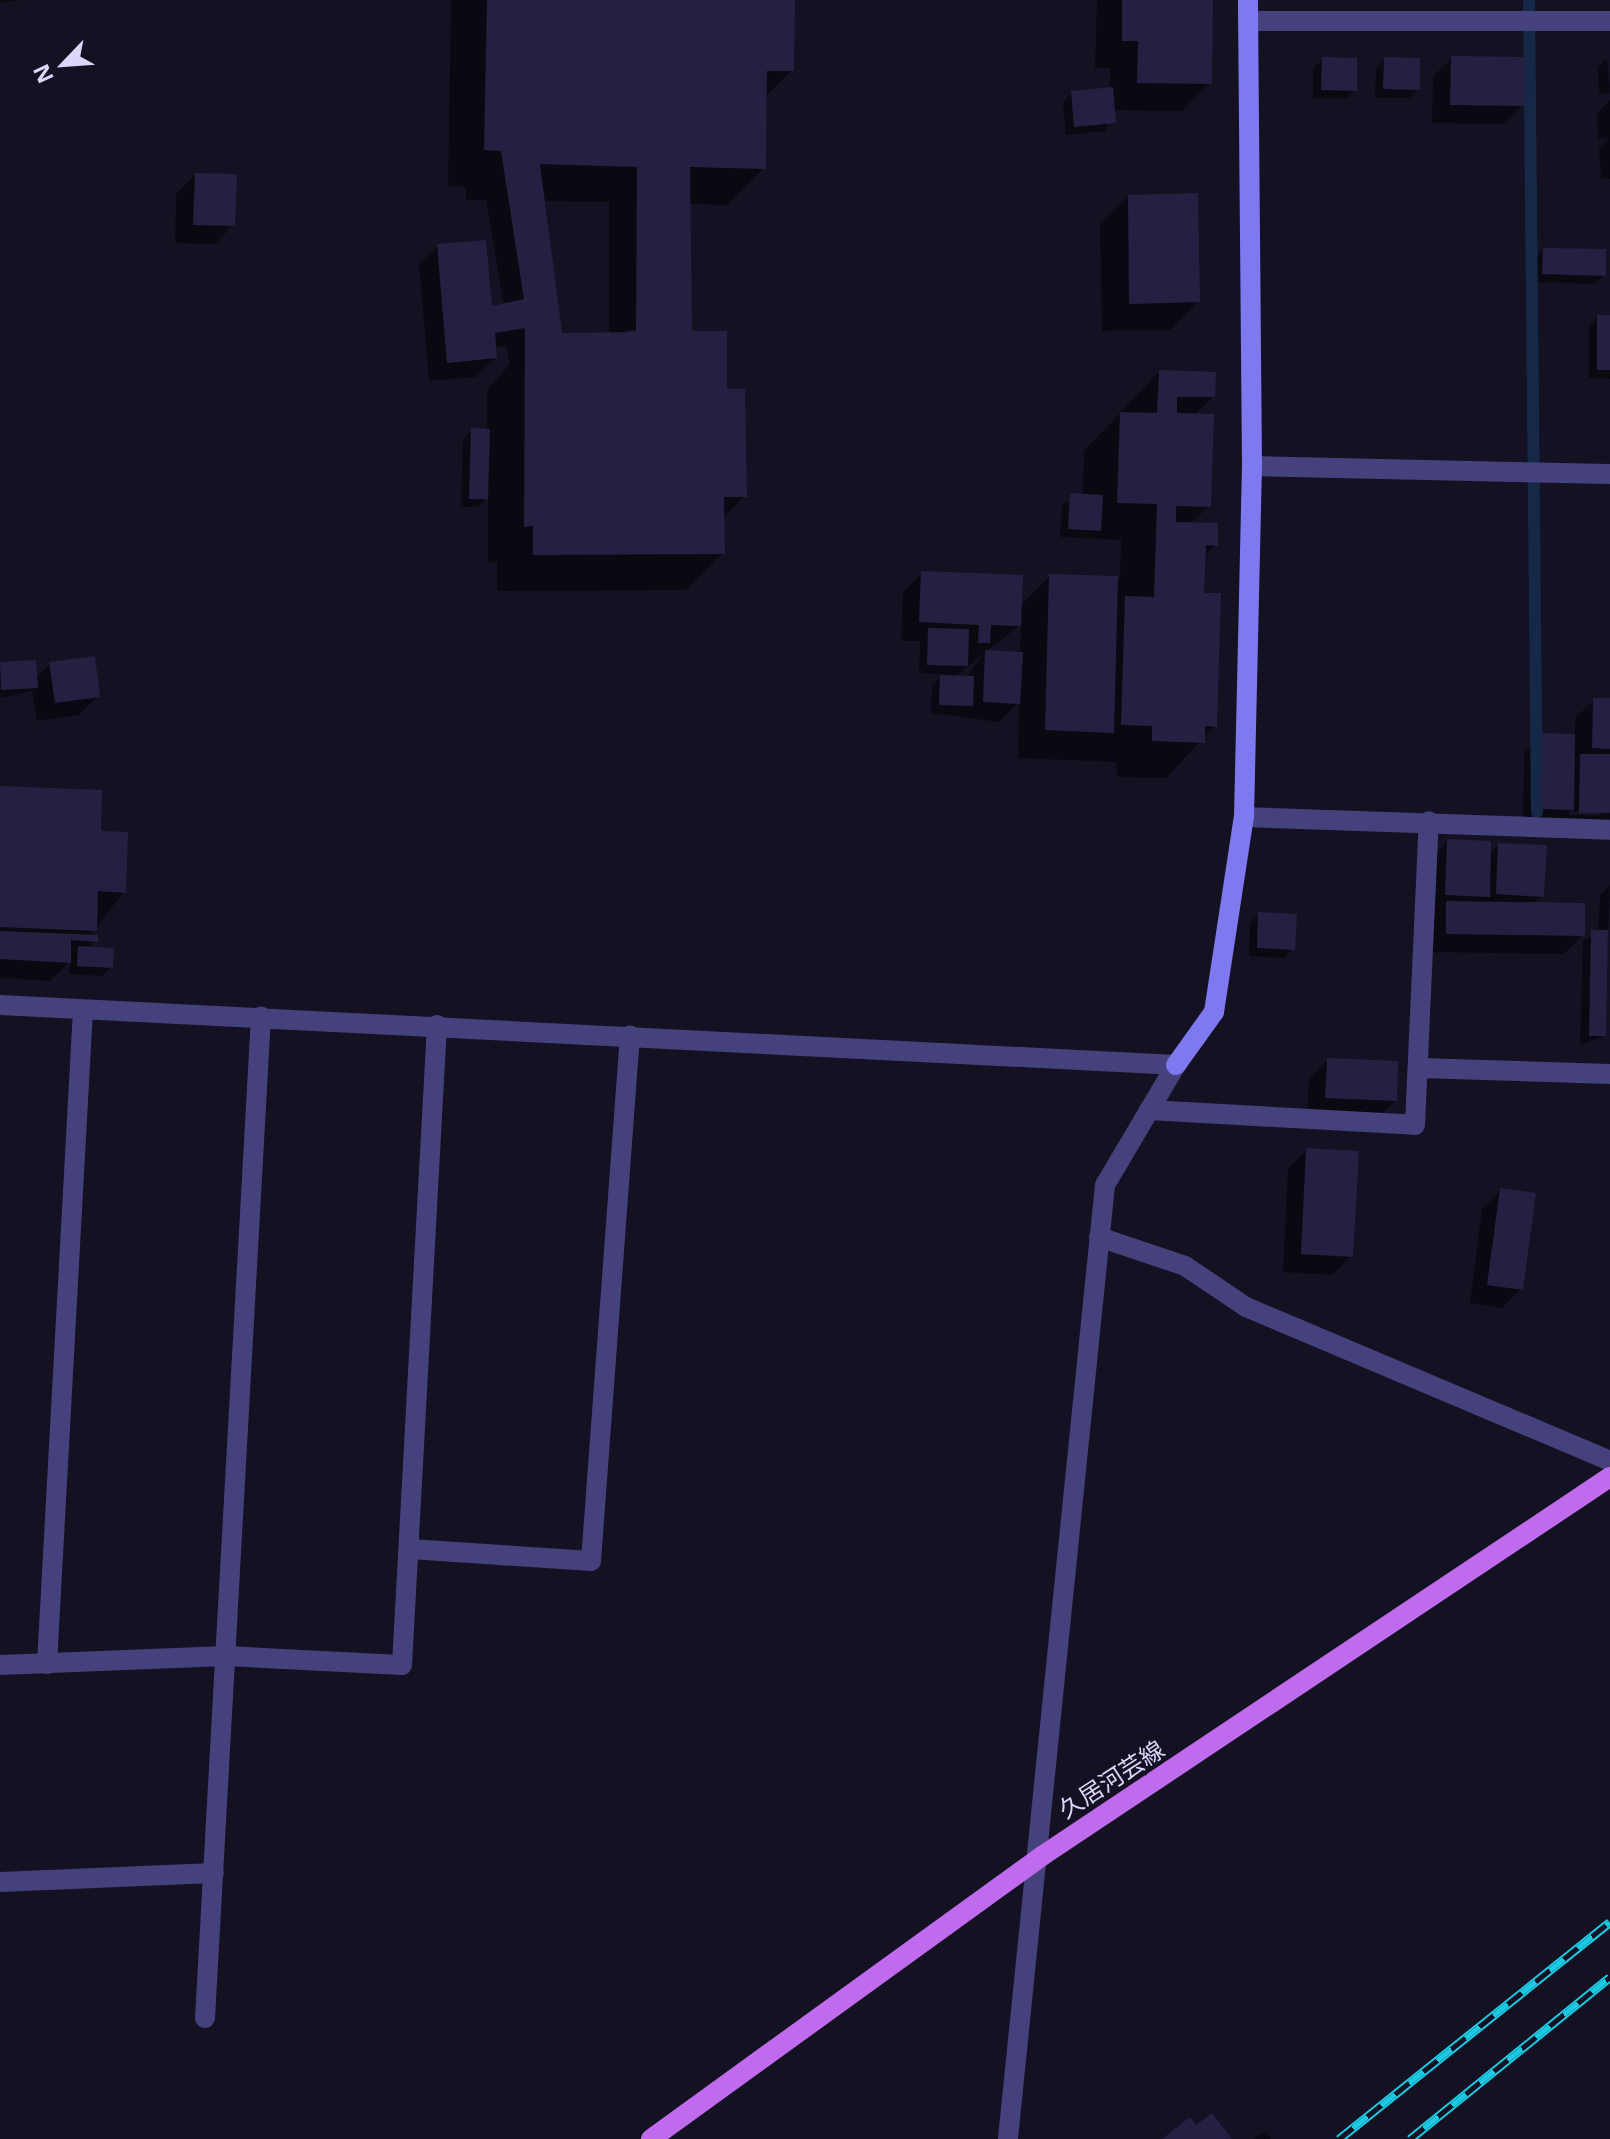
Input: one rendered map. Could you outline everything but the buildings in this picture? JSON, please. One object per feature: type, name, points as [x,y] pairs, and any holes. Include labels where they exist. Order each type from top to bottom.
[{"type":"main road","name":"久居河芸線","points":[[651,2139],[1042,1856],[1610,1477]]},
{"type":"street","points":[[1008,2139],[1042,1856],[1105,1185],[1176,1065],[1214,1012],[1244,817],[1252,466],[1248,0]]},
{"type":"street","points":[[1248,21],[1610,21]]},
{"type":"street","points":[[1252,466],[1610,474]]},
{"type":"street","points":[[1244,817],[1429,821],[1610,830]]},
{"type":"street","points":[[1149,1110],[1415,1125],[1429,821]]},
{"type":"street","points":[[0,1005],[1176,1065]]},
{"type":"street","points":[[47,1664],[83,1010]]},
{"type":"street","points":[[205,2018],[261,1017]]},
{"type":"street","points":[[0,1665],[226,1656],[402,1665],[437,1025]]},
{"type":"street","points":[[410,1549],[591,1561],[630,1035]]},
{"type":"street","points":[[1419,1068],[1610,1074]]},
{"type":"street","points":[[1099,1237],[1185,1266],[1246,1307],[1610,1461]]},
{"type":"street","points":[[0,1882],[214,1873]]},
{"type":"waterway","points":[[1529,0],[1537,812]]},
{"type":"railway","points":[[1339,2139],[1610,1922]]},
{"type":"railway","points":[[1410,2139],[1610,1977]]}]
